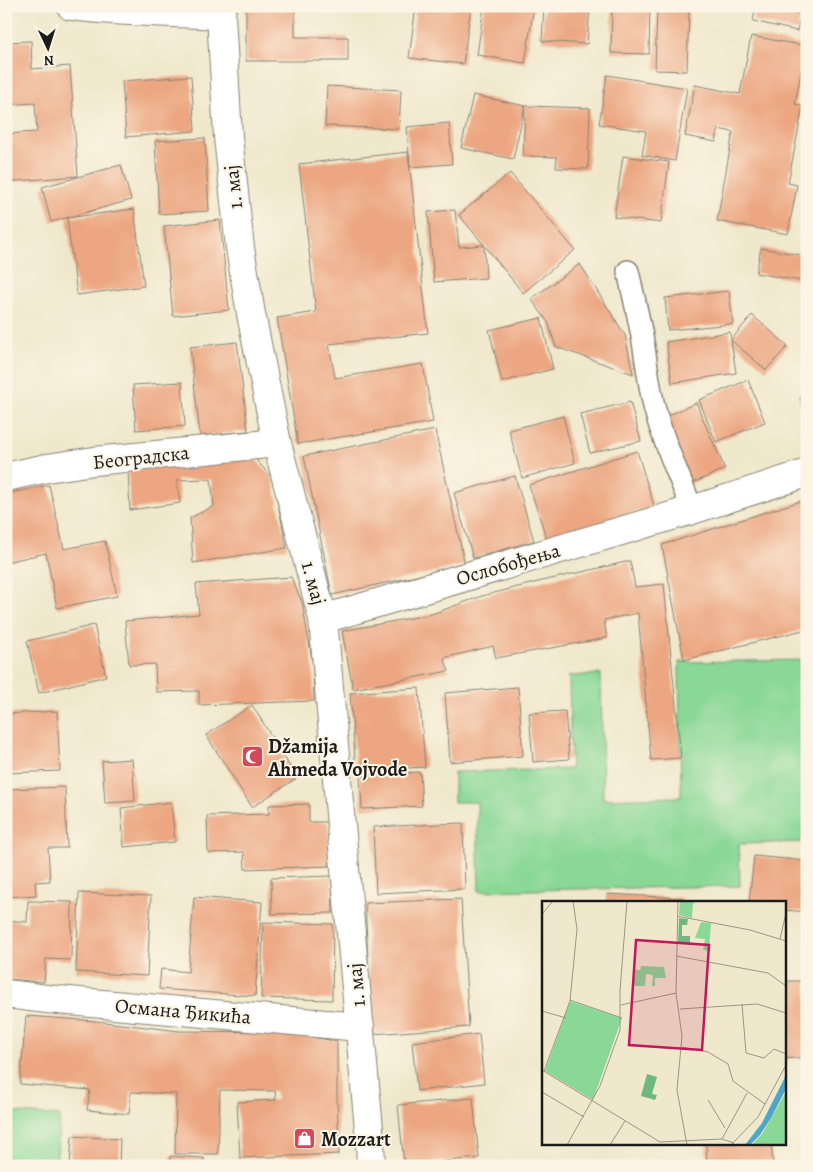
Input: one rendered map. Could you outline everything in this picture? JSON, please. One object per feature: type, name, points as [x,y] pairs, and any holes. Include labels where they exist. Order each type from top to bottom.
[{"type":"street","points":[[71,6],[96,10],[221,10]]},
{"type":"street","name":"1. мај","points":[[221,10],[228,137],[240,248],[277,443],[324,619],[340,825],[360,1027],[371,1166]]},
{"type":"street","name":"Београдска","points":[[6,477],[47,468],[94,462],[277,443]]},
{"type":"street","name":"Ослобођења","points":[[324,619],[692,510],[807,473]]},
{"type":"street","name":"Османа Ђикића","points":[[6,994],[360,1027]]},
{"type":"lane","points":[[628,271],[655,410],[692,510]]},
{"type":"green space","points":[[807,660],[807,842],[739,844],[740,886],[479,891],[477,802],[454,802],[454,772],[571,769],[569,676],[601,674],[603,799],[681,797],[679,662]]},
{"type":"green space","points":[[6,1112],[60,1116],[56,1166],[6,1166]]},
{"type":"building","points":[[246,6],[295,6],[295,37],[348,37],[348,61],[246,61]]},
{"type":"building","points":[[416,6],[471,6],[463,64],[409,58]]},
{"type":"building","points":[[484,6],[534,6],[525,63],[477,55]]},
{"type":"building","points":[[544,6],[650,6],[649,54],[611,53],[612,10],[590,8],[587,44],[542,41]]},
{"type":"building","points":[[756,6],[768,6],[801,14],[797,31],[753,21]]},
{"type":"building","points":[[807,6],[807,12],[779,7]]},
{"type":"building","points":[[657,9],[689,10],[687,71],[655,70]]},
{"type":"building","points":[[751,36],[806,46],[795,104],[803,106],[788,183],[797,185],[788,234],[717,221],[733,132],[718,129],[716,142],[685,136],[695,85],[740,94]]},
{"type":"building","points":[[31,41],[32,69],[70,66],[78,176],[6,182],[6,134],[37,132],[35,103],[6,105],[6,42]]},
{"type":"building","points":[[607,75],[687,88],[675,161],[642,155],[646,131],[599,124]]},
{"type":"building","points":[[191,76],[195,131],[126,137],[122,81]]},
{"type":"building","points":[[327,86],[401,90],[399,129],[325,126]]},
{"type":"building","points":[[473,95],[525,106],[513,159],[461,148]]},
{"type":"building","points":[[525,106],[590,108],[588,169],[556,168],[557,157],[523,156]]},
{"type":"building","points":[[449,123],[452,164],[410,167],[407,127]]},
{"type":"building","points":[[205,138],[209,211],[159,214],[155,141]]},
{"type":"building","points":[[408,152],[428,333],[329,344],[335,378],[423,364],[433,422],[298,444],[277,318],[316,312],[299,164]]},
{"type":"building","points":[[623,156],[669,162],[661,223],[614,217]]},
{"type":"building","points":[[121,165],[131,200],[51,222],[42,187]]},
{"type":"building","points":[[510,173],[575,250],[523,293],[459,215]]},
{"type":"building","points":[[134,209],[144,286],[77,295],[67,218]]},
{"type":"building","points":[[455,210],[459,247],[484,245],[486,278],[434,282],[428,212]]},
{"type":"building","points":[[220,220],[229,310],[173,316],[164,226]]},
{"type":"building","points":[[761,248],[807,256],[807,282],[756,273]]},
{"type":"building","points":[[580,264],[625,335],[633,374],[556,347],[548,322],[531,299]]},
{"type":"building","points":[[729,291],[733,324],[668,330],[665,298]]},
{"type":"building","points":[[752,315],[788,346],[766,370],[731,340]]},
{"type":"building","points":[[541,318],[553,369],[502,382],[489,330]]},
{"type":"building","points":[[730,332],[736,373],[672,383],[666,342]]},
{"type":"building","points":[[237,342],[248,431],[200,436],[190,347]]},
{"type":"building","points":[[748,380],[765,422],[716,442],[699,400]]},
{"type":"building","points":[[182,382],[185,426],[136,430],[133,385]]},
{"type":"building","points":[[807,395],[807,418],[806,418],[800,398]]},
{"type":"building","points":[[630,402],[641,441],[590,453],[580,414]]},
{"type":"building","points":[[696,403],[725,469],[688,485],[660,419]]},
{"type":"building","points":[[563,416],[575,463],[522,478],[509,430]]},
{"type":"building","points":[[435,430],[465,565],[332,595],[304,456]]},
{"type":"building","points":[[637,451],[654,506],[547,540],[529,485]]},
{"type":"building","points":[[251,454],[273,479],[287,548],[193,563],[190,518],[214,506],[211,479],[177,480],[180,503],[130,510],[128,471]]},
{"type":"building","points":[[515,476],[534,541],[473,558],[454,493]]},
{"type":"building","points":[[49,485],[64,549],[105,541],[117,596],[57,608],[46,553],[6,562],[6,494]]},
{"type":"building","points":[[807,499],[807,629],[684,660],[662,545]]},
{"type":"building","points":[[630,561],[635,587],[664,584],[681,758],[651,760],[638,613],[604,620],[607,638],[496,658],[493,646],[444,658],[449,671],[353,689],[342,631],[432,614],[482,596]]},
{"type":"building","points":[[291,577],[302,602],[313,665],[314,701],[199,705],[199,691],[156,692],[155,664],[129,665],[125,621],[199,614],[196,584]]},
{"type":"building","points":[[94,625],[106,676],[39,693],[27,641]]},
{"type":"building","points":[[518,687],[523,756],[450,762],[445,693]]},
{"type":"building","points":[[419,688],[425,767],[356,771],[350,693]]},
{"type":"building","name":"Džamija Ahmeda Vojvode","points":[[252,705],[297,778],[252,807],[206,735]]},
{"type":"building","points":[[57,711],[60,771],[6,773],[6,714]]},
{"type":"building","points":[[565,711],[569,759],[533,762],[529,713]]},
{"type":"building","points":[[132,759],[135,801],[105,803],[102,761]]},
{"type":"building","points":[[420,772],[422,806],[362,809],[360,775]]},
{"type":"building","points":[[65,787],[67,848],[48,848],[50,881],[35,882],[36,895],[6,897],[6,789]]},
{"type":"building","points":[[171,802],[175,842],[124,847],[121,808]]},
{"type":"building","points":[[309,804],[309,822],[328,822],[330,866],[245,869],[244,852],[208,853],[207,816],[269,814],[269,805]]},
{"type":"building","points":[[463,823],[465,889],[376,893],[373,827]]},
{"type":"building","points":[[754,856],[807,861],[807,912],[786,910],[786,901],[749,901]]},
{"type":"building","points":[[332,876],[333,913],[272,914],[271,878]]},
{"type":"building","points":[[79,893],[151,896],[147,976],[76,972]]},
{"type":"building","points":[[607,894],[682,898],[682,901],[607,901]]},
{"type":"building","points":[[194,897],[262,902],[255,996],[159,989],[161,969],[188,972]]},
{"type":"building","points":[[461,899],[469,1027],[372,1034],[365,903]]},
{"type":"building","points":[[28,901],[72,902],[71,960],[46,959],[44,982],[6,979],[6,920],[27,922]]},
{"type":"building","points":[[263,922],[333,924],[332,1000],[261,998]]},
{"type":"building","points":[[786,981],[807,981],[807,1057],[786,1059]]},
{"type":"building","points":[[26,1016],[96,1021],[179,1031],[276,1032],[337,1041],[339,1154],[240,1158],[237,1102],[276,1100],[275,1091],[220,1090],[218,1154],[175,1154],[176,1094],[131,1092],[129,1114],[87,1110],[90,1090],[20,1084]]},
{"type":"building","points":[[479,1034],[484,1083],[417,1091],[412,1042]]},
{"type":"building","points":[[473,1098],[479,1158],[404,1165],[398,1105]]},
{"type":"building","points":[[72,1136],[120,1139],[119,1166],[70,1166]]},
{"type":"building","points":[[706,1144],[771,1144],[773,1166],[707,1166]]},
{"type":"building","points":[[170,1156],[204,1158],[204,1166],[170,1166]]},
{"type":"place","name":"Džamija Ahmeda Vojvode","points":[[252,757]]},
{"type":"place","name":"Mozzart","points":[[305,1139]]}]
